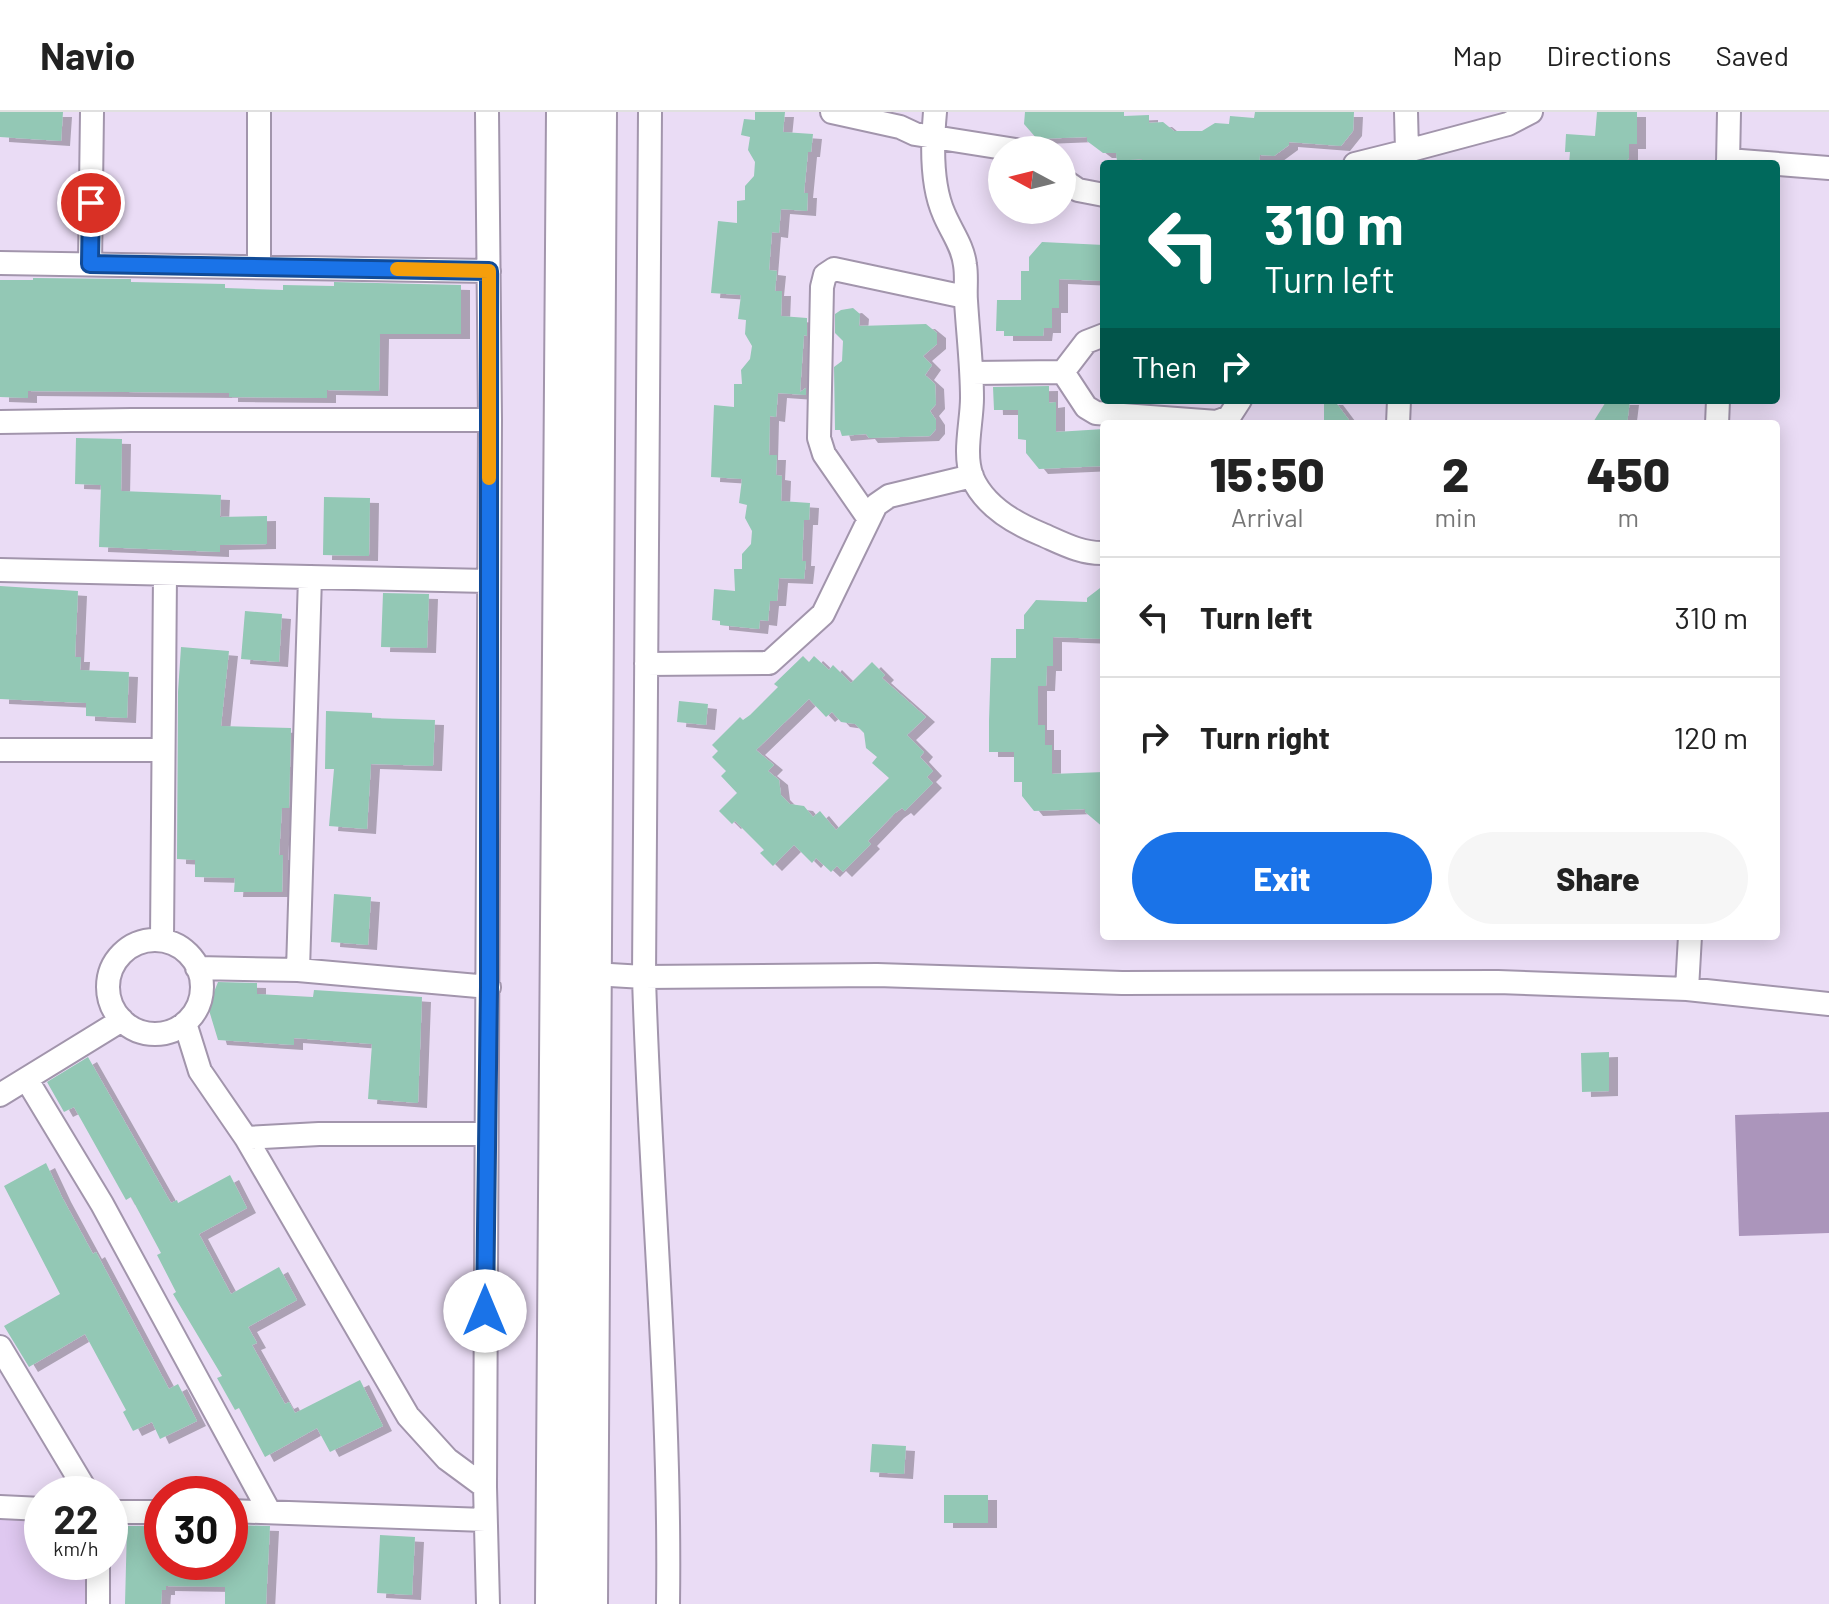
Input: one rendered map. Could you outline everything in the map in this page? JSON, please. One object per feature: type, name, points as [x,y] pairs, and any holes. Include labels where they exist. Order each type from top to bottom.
[{"type":"highway","points":[[554,1604],[565,112]]},
{"type":"highway","points":[[589,1604],[598,112]]},
{"type":"street","points":[[90,264],[92,112]]},
{"type":"street","points":[[259,112],[259,267]]},
{"type":"street","points":[[487,112],[490,420],[485,1520],[488,1604]]},
{"type":"street","points":[[650,112],[644,977],[647,1094],[661,1297],[670,1501],[668,1604]]},
{"type":"street","points":[[832,112],[933,136],[988,145]]},
{"type":"street","points":[[935,112],[933,136],[938,189],[943,212],[961,247],[965,265],[972,373],[972,423],[968,456],[972,476],[984,497],[1033,531],[1087,554],[1100,553]]},
{"type":"street","points":[[1406,112],[1407,157]]},
{"type":"street","points":[[1385,160],[1407,157],[1502,118],[1531,112]]},
{"type":"street","points":[[1728,160],[1729,112]]},
{"type":"street","points":[[1780,165],[1829,168]]},
{"type":"street","points":[[1076,189],[1100,194]]},
{"type":"street","points":[[0,263],[489,271]]},
{"type":"street","points":[[869,519],[824,454],[819,438],[822,287],[825,275],[834,269],[965,297]]},
{"type":"street","points":[[1063,372],[1086,342],[1100,337]]},
{"type":"street","points":[[972,373],[1063,372]]},
{"type":"street","points":[[1063,372],[1086,407],[1096,413],[1190,420]]},
{"type":"street","points":[[1222,420],[1229,417],[1237,404]]},
{"type":"street","points":[[0,422],[490,420]]},
{"type":"street","points":[[646,664],[769,663],[823,614],[876,505],[889,496],[972,476]]},
{"type":"street","points":[[0,570],[487,581]]},
{"type":"street","points":[[162,940],[165,574]]},
{"type":"street","points":[[298,970],[310,577]]},
{"type":"street","points":[[0,750],[163,750]]},
{"type":"street","points":[[147,940],[175,944],[186,951],[197,968],[202,987],[200,1001],[185,1023],[173,1031],[146,1033],[122,1020],[113,1009],[109,980],[113,966],[121,954],[133,945],[147,940]]},
{"type":"street","points":[[1687,989],[1690,940]]},
{"type":"street","points":[[197,968],[298,970],[489,987]]},
{"type":"street","points":[[593,974],[644,977],[877,975],[1122,983],[1498,982],[1687,989],[1829,1004]]},
{"type":"street","points":[[0,1095],[122,1020]]},
{"type":"street","points":[[185,1023],[200,1071],[246,1138],[408,1416],[447,1459],[485,1487]]},
{"type":"street","points":[[27,1080],[102,1204],[269,1511]]},
{"type":"street","points":[[246,1138],[319,1134],[485,1134]]},
{"type":"street","points":[[0,1347],[77,1476]]},
{"type":"street","points":[[0,1507],[24,1508]]},
{"type":"street","points":[[248,1511],[485,1520]]},
{"type":"street","points":[[98,1580],[98,1604]]},
{"type":"shaded area","points":[[1829,1112],[1829,1233],[1739,1236],[1735,1115]]},
{"type":"shaded area","points":[[0,1515],[24,1516],[24,1580],[92,1580],[91,1604],[0,1604]]},
{"type":"building","points":[[0,112],[63,112],[61,141],[0,137]]},
{"type":"building","points":[[755,112],[785,112],[783,132],[813,134],[804,193],[808,193],[807,211],[781,209],[779,233],[772,232],[769,270],[777,271],[775,291],[782,291],[781,316],[807,318],[800,392],[806,388],[806,395],[778,393],[776,417],[770,416],[769,455],[777,455],[776,475],[782,476],[781,501],[810,503],[809,520],[804,520],[802,561],[806,561],[804,579],[779,578],[777,601],[770,601],[768,621],[760,620],[759,629],[720,625],[720,621],[712,620],[714,589],[735,591],[734,569],[742,569],[742,554],[751,544],[752,531],[745,518],[747,505],[739,503],[742,479],[711,477],[714,405],[734,407],[734,384],[742,384],[741,370],[750,359],[752,346],[745,334],[746,320],[738,319],[741,295],[711,293],[718,221],[737,223],[737,201],[745,200],[745,186],[754,176],[755,162],[748,150],[750,137],[741,135],[744,119],[755,120]]},
{"type":"building","points":[[1025,112],[1124,112],[1124,116],[1149,115],[1149,123],[1163,122],[1174,131],[1202,131],[1215,123],[1229,124],[1230,116],[1254,118],[1255,112],[1354,112],[1353,131],[1341,146],[1289,142],[1274,156],[1260,155],[1259,160],[1117,160],[1116,153],[1103,153],[1087,141],[1087,137],[1034,136],[1024,124]]},
{"type":"building","points":[[1597,112],[1637,112],[1637,144],[1629,144],[1627,160],[1569,160],[1570,152],[1565,152],[1566,134],[1595,136]]},
{"type":"building","points":[[1042,242],[1100,245],[1100,281],[1059,279],[1059,308],[1052,308],[1052,328],[1044,328],[1043,336],[1004,336],[1004,331],[996,331],[997,300],[1021,300],[1021,271],[1029,271],[1029,257]]},
{"type":"building","points":[[131,279],[131,282],[225,284],[225,288],[283,290],[283,285],[334,286],[334,282],[461,285],[461,334],[380,334],[379,391],[327,390],[327,398],[229,397],[229,393],[28,391],[28,398],[0,397],[0,280]]},
{"type":"building","points":[[853,308],[860,314],[859,326],[926,324],[937,333],[937,344],[923,356],[932,365],[925,375],[935,384],[936,404],[930,411],[936,420],[936,429],[930,436],[869,438],[866,434],[842,436],[840,430],[835,430],[834,367],[842,361],[843,341],[835,333],[835,314]]},
{"type":"building","points":[[1049,386],[1049,403],[1056,402],[1056,432],[1100,429],[1100,466],[1039,469],[1026,453],[1026,440],[1018,439],[1018,410],[994,410],[993,387]]},
{"type":"building","points":[[1324,404],[1337,404],[1349,420],[1327,420],[1324,420]]},
{"type":"building","points":[[1604,404],[1630,404],[1628,420],[1594,420]]},
{"type":"building","points":[[76,438],[122,439],[121,491],[221,495],[220,517],[267,516],[267,544],[220,545],[220,552],[99,547],[101,485],[75,484]]},
{"type":"building","points":[[324,497],[370,498],[369,556],[323,555]]},
{"type":"building","points":[[0,586],[78,591],[75,657],[81,657],[80,670],[129,672],[127,718],[86,716],[86,703],[0,699]]},
{"type":"building","points":[[1100,588],[1100,639],[1053,637],[1053,666],[1047,666],[1046,686],[1038,686],[1038,725],[1045,725],[1045,745],[1052,745],[1052,774],[1100,772],[1100,825],[1085,809],[1034,811],[1022,796],[1022,782],[1014,782],[1014,752],[989,752],[991,658],[1016,658],[1016,629],[1024,629],[1024,615],[1036,600],[1087,602],[1087,598]]},
{"type":"building","points":[[383,593],[429,594],[427,648],[381,647]]},
{"type":"building","points":[[245,611],[282,614],[279,662],[241,659]]},
{"type":"building","points":[[181,647],[229,651],[221,726],[291,728],[289,808],[282,808],[279,855],[283,855],[282,892],[234,892],[235,878],[195,877],[195,860],[177,859]]},
{"type":"building","points":[[803,656],[809,662],[814,656],[829,670],[833,665],[851,683],[872,662],[885,675],[882,678],[926,717],[907,735],[924,752],[920,757],[933,771],[927,777],[933,783],[905,811],[902,808],[895,813],[868,841],[871,844],[843,872],[837,866],[831,872],[816,858],[812,863],[794,845],[773,866],[760,853],[764,850],[735,821],[732,824],[719,811],[737,793],[721,776],[726,771],[712,757],[718,751],[712,745],[740,717],[743,720],[750,715],[778,687],[774,684]],"holes":[[[809,699],[826,717],[832,712],[841,722],[855,724],[864,733],[866,748],[877,757],[872,763],[889,778],[836,830],[820,811],[813,817],[804,806],[790,804],[781,795],[779,780],[768,771],[774,765],[756,750]]]},
{"type":"building","points":[[679,701],[708,704],[706,725],[677,722]]},
{"type":"building","points":[[326,711],[372,713],[372,718],[435,720],[433,766],[371,764],[367,829],[329,826],[334,769],[325,769]]},
{"type":"building","points":[[334,894],[371,897],[368,945],[331,942]]},
{"type":"building","points":[[218,982],[257,983],[257,994],[313,997],[314,990],[422,997],[418,1103],[368,1099],[372,1044],[294,1038],[294,1045],[218,1040],[208,1007]]},
{"type":"building","points":[[1609,1052],[1609,1091],[1582,1092],[1581,1053]]},
{"type":"building","points":[[88,1057],[171,1203],[177,1200],[178,1203],[230,1175],[247,1208],[199,1234],[231,1294],[279,1267],[297,1300],[248,1327],[257,1343],[252,1345],[285,1404],[289,1402],[295,1413],[360,1380],[383,1426],[330,1452],[317,1428],[265,1457],[239,1408],[235,1410],[217,1378],[222,1376],[173,1294],[176,1292],[157,1255],[161,1253],[131,1197],[126,1200],[74,1107],[64,1112],[47,1082]]},
{"type":"building","points":[[46,1163],[169,1389],[178,1384],[197,1421],[160,1439],[152,1422],[133,1431],[123,1412],[126,1410],[85,1334],[29,1367],[4,1326],[60,1294],[4,1186]]},
{"type":"building","points":[[872,1444],[906,1446],[904,1474],[870,1472]]},
{"type":"building","points":[[944,1495],[988,1495],[988,1523],[944,1523]]},
{"type":"building","points":[[248,1525],[270,1526],[266,1604],[225,1604],[225,1587],[166,1586],[166,1590],[162,1590],[161,1604],[125,1604],[128,1526],[144,1526],[144,1580],[248,1580]]},
{"type":"building","points":[[380,1535],[415,1537],[412,1595],[377,1593]]},
{"type":"slow traffic","points":[[397,269],[489,271],[489,478]]},
{"type":"route","points":[[91,203],[90,264],[489,271],[489,987],[485,1311]]}]
